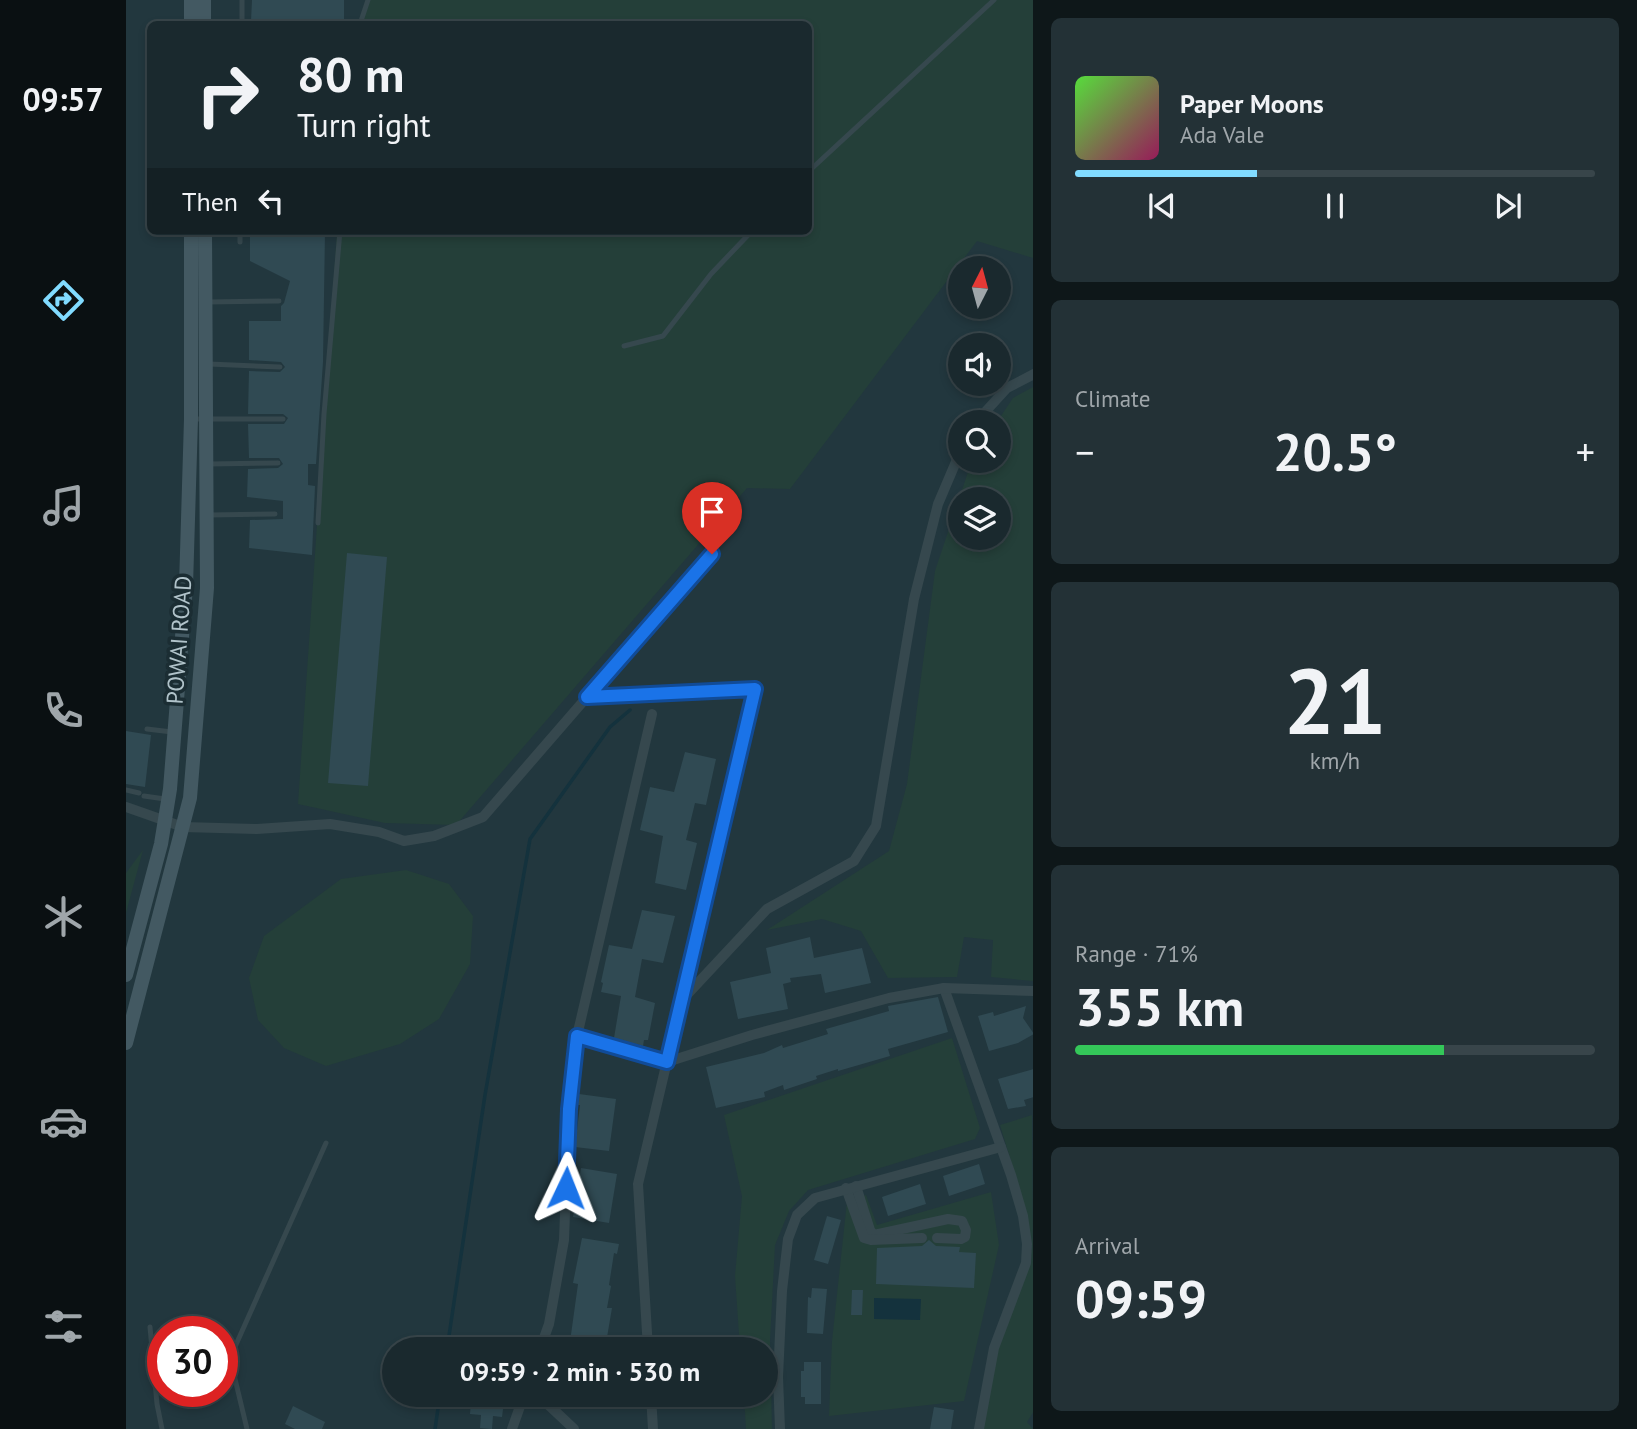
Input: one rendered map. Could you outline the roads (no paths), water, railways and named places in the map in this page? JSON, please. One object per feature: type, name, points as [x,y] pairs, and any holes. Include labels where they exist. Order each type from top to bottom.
[{"type":"main road","points":[[191,0],[191,21]]},
{"type":"main road","points":[[204,0],[204,21]]},
{"type":"main road","name":"POWAI ROAD","points":[[126,1043],[133,989],[190,798],[207,588],[206,464],[199,419],[191,235]]},
{"type":"main road","name":"POWAI ROAD","points":[[126,975],[169,799],[205,364],[205,235]]},
{"type":"street","points":[[987,410],[1007,388],[1033,374]]},
{"type":"street","points":[[680,1002],[767,909],[854,861],[876,826],[914,599],[938,504],[951,473]]},
{"type":"street","points":[[126,807],[183,827],[257,829],[330,824],[379,832],[404,841],[434,836],[483,817],[712,554]]},
{"type":"street","points":[[587,697],[755,689],[638,1184],[647,1337]]},
{"type":"street","points":[[544,1337],[564,1241],[569,1109],[577,1036],[652,714]]},
{"type":"street","points":[[577,1036],[667,1062],[889,998],[944,988],[1033,991]]},
{"type":"street","points":[[944,988],[1001,1147],[1023,1216],[1027,1244],[1026,1263],[994,1348],[979,1429]]},
{"type":"street","points":[[780,1429],[779,1353],[782,1292],[788,1239],[797,1215],[814,1198],[1001,1147]]},
{"type":"street","points":[[851,1187],[864,1238],[922,1238]]},
{"type":"street","points":[[851,1187],[874,1235],[948,1219],[962,1221],[966,1230],[965,1237],[937,1238]]},
{"type":"street","points":[[512,1429],[520,1407]]},
{"type":"street","points":[[551,1407],[574,1429]]},
{"type":"street","points":[[652,1407],[653,1429]]},
{"type":"lane","points":[[242,0],[242,21]]},
{"type":"lane","points":[[361,21],[368,0]]},
{"type":"lane","points":[[812,168],[994,0]]},
{"type":"lane","points":[[240,235],[240,242]]},
{"type":"lane","points":[[318,523],[324,414],[340,235]]},
{"type":"lane","points":[[624,346],[663,336],[711,274],[747,235]]},
{"type":"lane","points":[[205,302],[279,301]]},
{"type":"lane","points":[[205,364],[281,367]]},
{"type":"lane","points":[[199,419],[284,419]]},
{"type":"lane","points":[[206,464],[278,463]]},
{"type":"lane","points":[[206,515],[275,513]]},
{"type":"lane","points":[[148,729],[175,733]]},
{"type":"lane","points":[[126,790],[169,799]]},
{"type":"lane","points":[[247,1429],[230,1357],[326,1143]]},
{"type":"lane","points":[[158,1407],[162,1429]]},
{"type":"water","points":[[874,1298],[921,1299],[920,1320],[874,1319]]},
{"type":"waterway","points":[[449,1337],[485,1095],[530,839],[610,727],[630,710]]},
{"type":"waterway","points":[[435,1429],[438,1407]]}]
